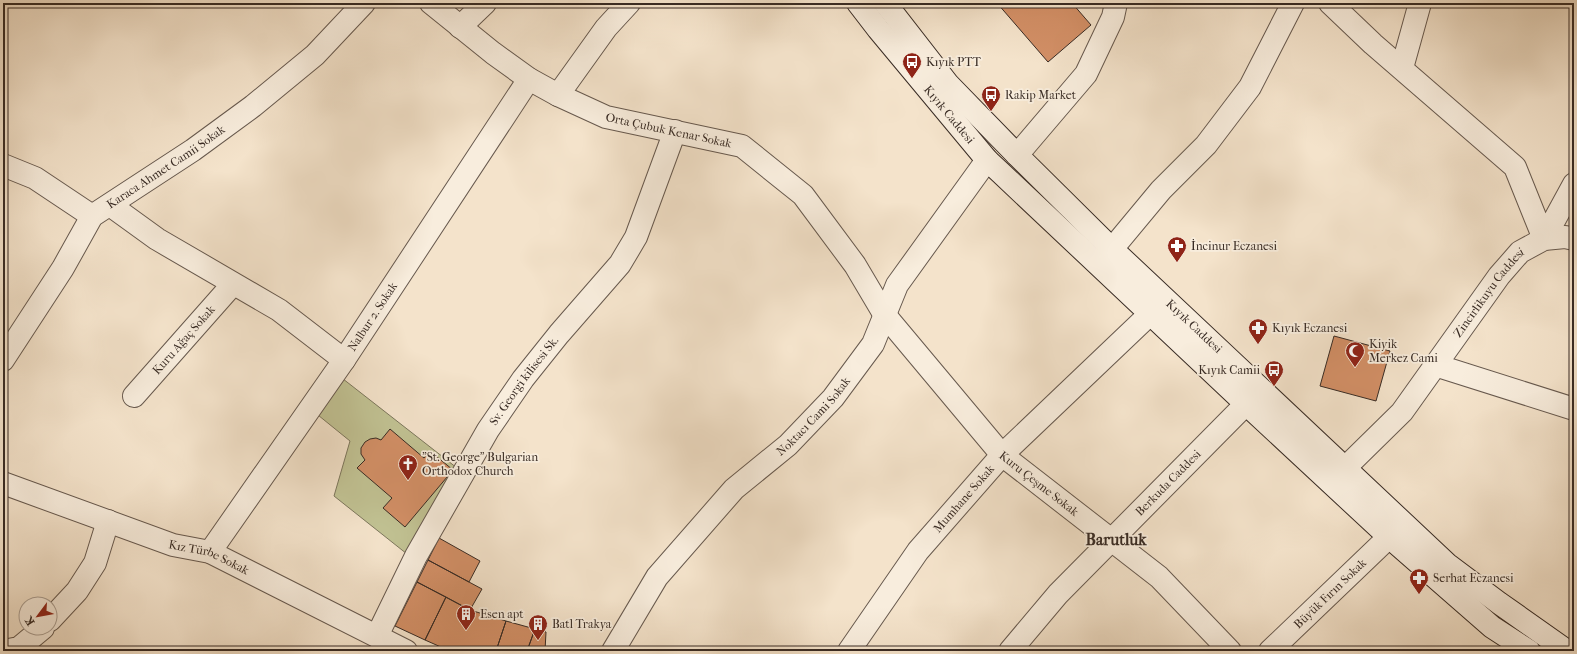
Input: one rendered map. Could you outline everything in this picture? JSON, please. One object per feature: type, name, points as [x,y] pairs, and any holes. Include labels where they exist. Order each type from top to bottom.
[{"type":"street","name":"Karaca Ahmet Camii Sokak","points":[[3,360],[101,210],[192,150],[253,106],[315,55],[364,3]]},
{"type":"street","name":"Orta Çubuk Kenar Sokak","points":[[431,3],[460,27],[529,78],[558,95],[606,117],[742,146],[803,195],[856,265],[884,314]]},
{"type":"street","points":[[460,27],[485,3]]},
{"type":"street","points":[[558,95],[606,28],[629,3]]},
{"type":"street","name":"Kıyık Caddesi","points":[[858,3],[878,30],[994,167],[1389,536],[1492,627],[1529,651]]},
{"type":"street","name":"Kıyık Caddesi","points":[[885,3],[948,84],[1112,249],[1344,469],[1447,564],[1567,651]]},
{"type":"street","name":"Noktacı Cami Sokak","points":[[613,651],[656,577],[734,489],[788,445],[833,398],[873,344],[884,314],[897,286],[994,167],[1017,155],[1086,74],[1113,17],[1116,3]]},
{"type":"street","points":[[1112,249],[1161,190],[1206,144],[1250,87],[1293,3]]},
{"type":"street","points":[[1330,3],[1515,167],[1544,239]]},
{"type":"street","points":[[1402,68],[1420,3]]},
{"type":"street","name":"Nalbur 2. Sokak","points":[[210,552],[344,360],[529,78]]},
{"type":"street","name":"Sv. Georgi kilisesi Sk.","points":[[377,636],[416,556],[488,430],[523,379],[564,328],[620,264],[636,237],[675,131]]},
{"type":"street","points":[[3,165],[101,210],[157,239],[279,310],[344,360]]},
{"type":"street","points":[[1544,239],[1574,184]]},
{"type":"street","name":"Zincirlikuyu Caddesi","points":[[1344,469],[1402,412],[1499,276],[1520,252],[1544,239],[1565,237],[1574,239]]},
{"type":"street","name":"Kuru Ağaç Sokak","points":[[134,396],[233,284]]},
{"type":"street","name":"Kuru Çeşme Sokak","points":[[884,314],[1002,455],[1159,577],[1230,651]]},
{"type":"street","name":"Mumhane Sokak","points":[[849,651],[918,551],[1002,455],[1150,314]]},
{"type":"street","points":[[1435,365],[1574,409]]},
{"type":"street","name":"Berkuda Caddesi","points":[[1010,651],[1058,594],[1246,404]]},
{"type":"street","name":"Kız Türbe Sokak","points":[[3,483],[173,544],[210,552],[406,651]]},
{"type":"street","points":[[58,612],[78,591],[95,563],[108,521]]},
{"type":"street","name":"Büyük Fırın Sokak","points":[[1270,651],[1389,536]]},
{"type":"street","points":[[3,651],[19,648],[33,636]]},
{"type":"green space","points":[[338,375],[457,468],[407,554],[334,496],[350,441],[313,411]]},
{"type":"building","points":[[997,3],[1072,3],[1091,25],[1048,62]]},
{"type":"building","name":"Kiyik Merkez Cami","points":[[1334,336],[1390,351],[1376,401],[1320,386]]},
{"type":"building","name":"\"St. George\" Bulgarian Orthodox Church","points":[[390,429],[424,458],[430,451],[453,470],[405,527],[383,508],[392,498],[357,468],[365,460],[361,454],[361,448],[365,442],[376,438],[381,440]]},
{"type":"building","points":[[439,538],[480,561],[469,582],[428,560]]},
{"type":"building","points":[[428,560],[482,589],[470,610],[417,582]]},
{"type":"building","points":[[417,582],[446,597],[425,640],[395,626]]},
{"type":"building","name":"Esen apt","points":[[446,597],[470,610],[506,621],[496,651],[450,651],[425,640]]},
{"type":"building","points":[[506,621],[535,629],[527,651],[496,651]]},
{"type":"building","name":"Batl Trakya","points":[[535,629],[546,632],[545,651],[527,651]]},
{"type":"place","name":"Kıyık PTT","points":[[912,79]]},
{"type":"place","name":"Rakip Market","points":[[991,112]]},
{"type":"place","name":"İncinur Eczanesi","points":[[1177,263]]},
{"type":"place","name":"Kıyık Eczanesi","points":[[1258,345]]},
{"type":"place","name":"Kiyik Merkez Cami","points":[[1355,368]]},
{"type":"place","name":"Kıyık Camii","points":[[1274,387]]},
{"type":"place","name":"\"St. George\" Bulgarian Orthodox Church","points":[[408,481]]},
{"type":"place","name":"Serhat Eczanesi","points":[[1419,595]]},
{"type":"place","name":"Esen apt","points":[[466,631]]},
{"type":"place","name":"Batl Trakya","points":[[538,641]]},
{"type":"district","name":"Barutluk","points":[[1116,539]]}]
